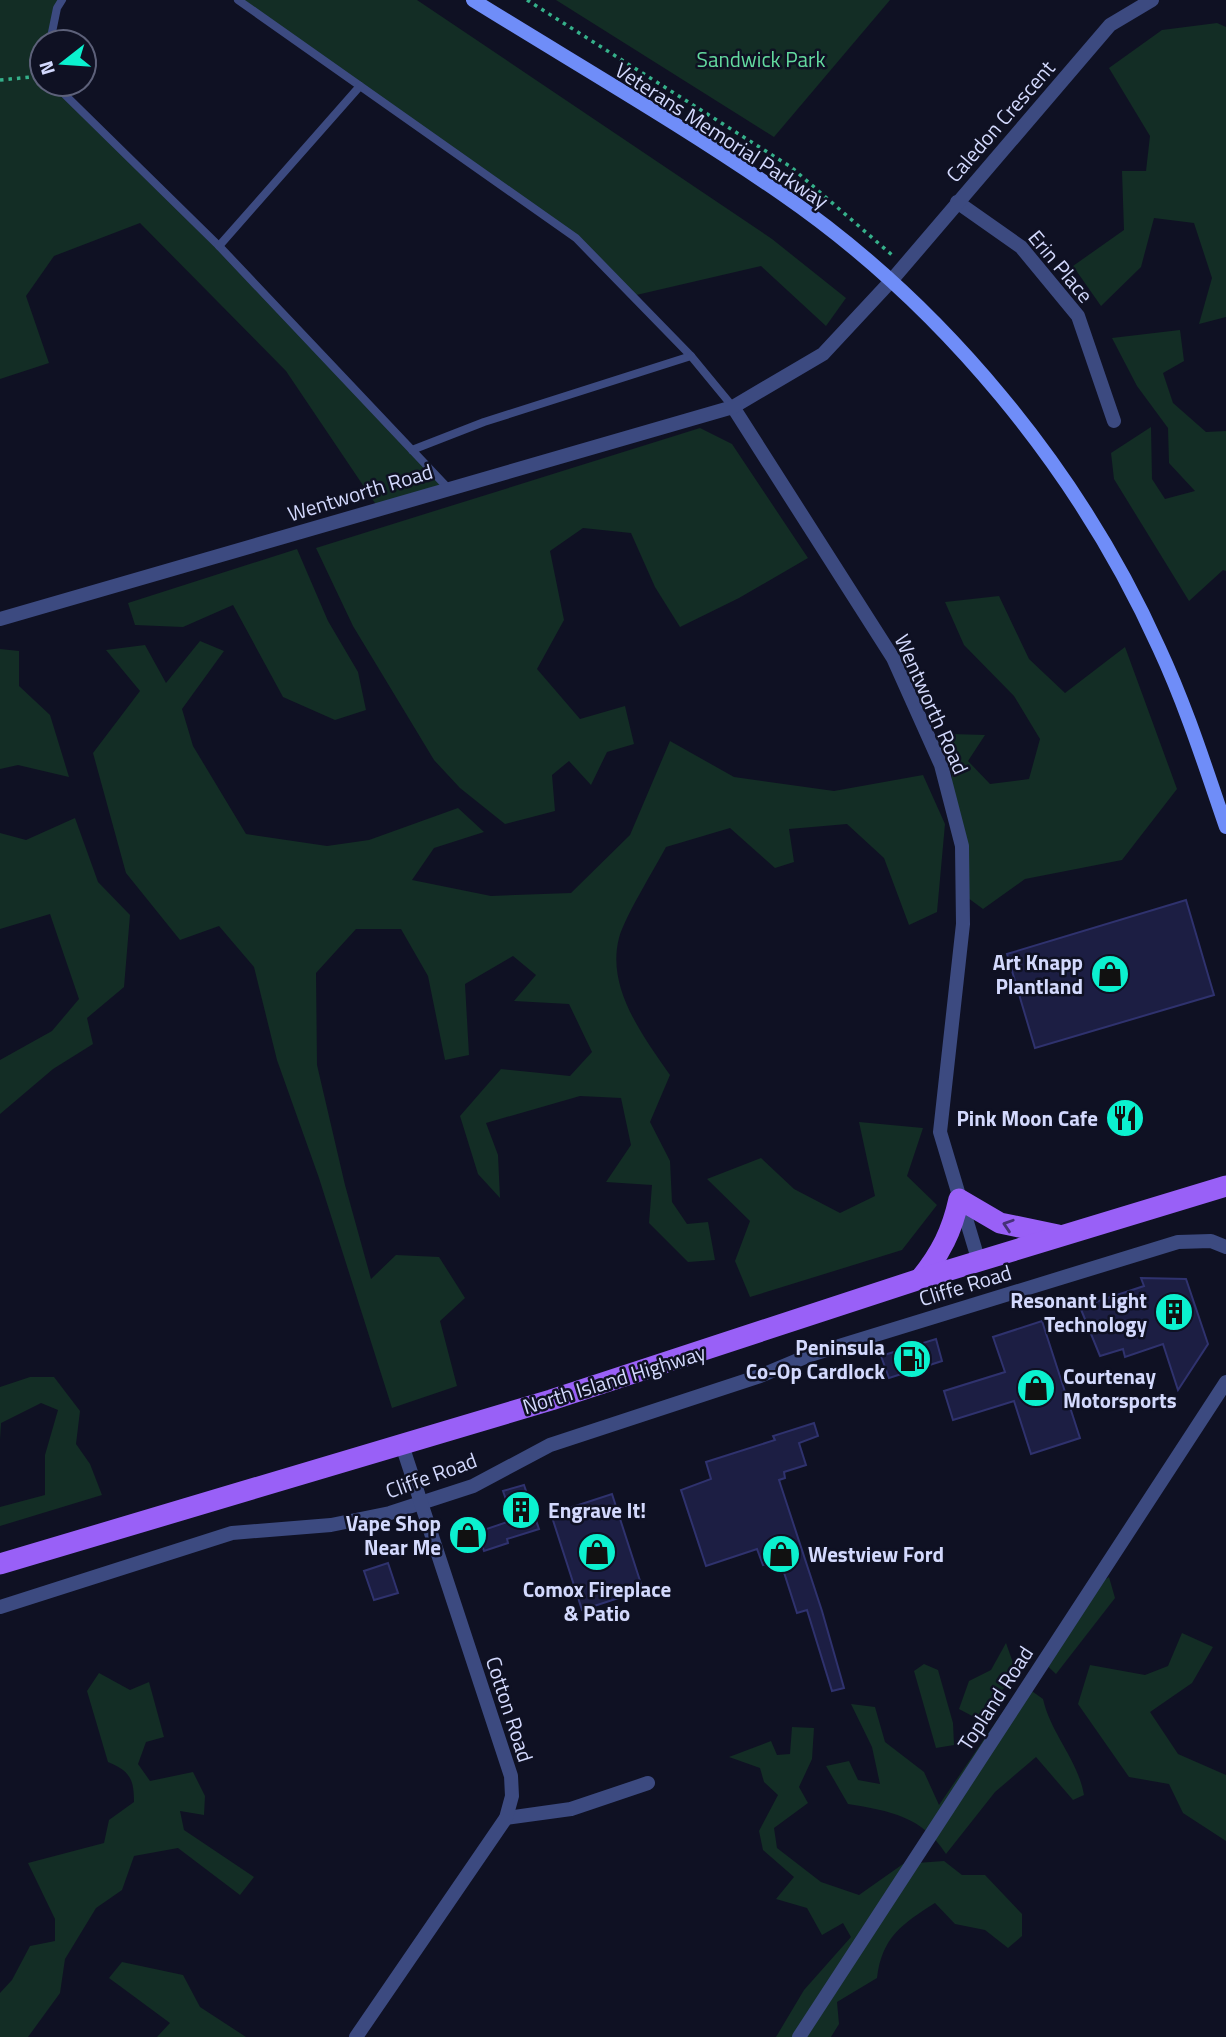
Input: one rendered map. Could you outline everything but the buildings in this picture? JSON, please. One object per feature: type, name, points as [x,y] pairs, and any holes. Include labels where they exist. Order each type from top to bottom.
[{"type":"main road","name":"Veterans Memorial Parkway","points":[[473,0],[784,195],[891,281],[974,363],[1044,451],[1091,525],[1158,645],[1187,712],[1226,827]]},
{"type":"main road","name":"North Island Highway","points":[[0,1564],[401,1442],[551,1400],[920,1279],[1226,1186]]},
{"type":"main road","points":[[920,1279],[942,1251],[953,1227],[960,1199],[1014,1228],[1063,1236]]},
{"type":"street","name":"Caledon Crescent","points":[[891,281],[1110,25],[1152,0]]},
{"type":"street","name":"Erin Place","points":[[957,202],[1021,247],[1077,317],[1114,421]]},
{"type":"street","name":"Wentworth Road","points":[[0,619],[447,487],[733,407],[823,354],[891,281]]},
{"type":"street","name":"Wentworth Road","points":[[733,407],[893,658],[941,765],[962,846],[963,924],[940,1132],[979,1262]]},
{"type":"street","name":"Cliffe Road","points":[[0,1607],[232,1533],[331,1525],[420,1504],[473,1486],[550,1445],[760,1376],[810,1355],[1178,1242],[1211,1241],[1226,1247]]},
{"type":"street","name":"Topland Road","points":[[799,2037],[1226,1382]]},
{"type":"street","name":"Cotton Road","points":[[356,2037],[506,1818],[512,1796],[510,1776],[401,1442]]},
{"type":"street","points":[[506,1818],[571,1809],[648,1783]]},
{"type":"lane","points":[[53,28],[57,8],[62,0]]},
{"type":"lane","points":[[238,0],[576,238],[691,356],[733,407]]},
{"type":"lane","points":[[219,246],[360,86]]},
{"type":"lane","points":[[68,98],[219,246],[447,487]]},
{"type":"lane","points":[[412,450],[484,422],[691,356]]},
{"type":"path","points":[[527,0],[791,167],[904,266]]},
{"type":"path","points":[[0,80],[28,77]]},
{"type":"green space","points":[[0,0],[62,0],[54,28],[28,28],[28,98],[68,98],[219,246],[447,487],[379,509],[286,371],[140,223],[54,256],[26,296],[49,363],[0,379]]},
{"type":"green space","points":[[238,0],[417,0],[772,239],[846,298],[826,326],[761,266],[632,296],[576,238]]},
{"type":"green space","name":"Sandwick Park","points":[[556,0],[890,0],[774,137]]},
{"type":"green space","points":[[1217,23],[1226,27],[1226,317],[1199,324],[1212,278],[1194,223],[1154,218],[1141,267],[1101,306],[1073,266],[1124,230],[1122,171],[1146,171],[1150,136],[1109,68],[1162,30]]},
{"type":"green space","points":[[1180,330],[1184,361],[1163,373],[1173,403],[1206,432],[1226,431],[1226,571],[1223,570],[1189,601],[1114,479],[1111,453],[1151,427],[1152,479],[1165,499],[1195,491],[1169,463],[1168,428],[1137,386],[1112,338]]},
{"type":"green space","points":[[700,428],[732,444],[808,558],[739,598],[680,627],[655,587],[631,533],[583,528],[550,551],[564,620],[537,669],[580,719],[625,706],[634,744],[607,752],[591,785],[569,761],[552,775],[555,811],[505,824],[460,788],[434,760],[353,626],[316,548]]},
{"type":"green space","points":[[297,549],[328,621],[358,672],[366,710],[335,720],[283,697],[233,605],[183,627],[135,625],[128,603]]},
{"type":"green space","points":[[999,596],[1029,659],[1065,693],[1125,647],[1177,789],[1122,860],[1025,879],[983,909],[964,895],[952,784],[951,734],[985,735],[968,761],[990,784],[1029,779],[1040,739],[1014,696],[964,645],[945,602]]},
{"type":"green space","points":[[200,641],[224,651],[182,709],[193,746],[246,834],[327,846],[369,840],[458,808],[484,832],[434,848],[412,880],[491,896],[571,893],[630,835],[670,741],[734,777],[834,791],[923,775],[945,824],[937,912],[909,925],[884,858],[847,824],[789,829],[794,862],[775,868],[730,828],[666,847],[622,929],[616,957],[622,993],[639,1028],[670,1075],[650,1122],[670,1161],[672,1202],[687,1224],[708,1222],[715,1260],[688,1262],[649,1223],[652,1185],[606,1182],[631,1145],[621,1098],[580,1096],[486,1123],[498,1155],[500,1198],[478,1174],[460,1116],[501,1069],[570,1076],[592,1052],[569,1004],[514,1001],[536,975],[513,956],[465,984],[469,1055],[445,1060],[428,976],[401,929],[356,929],[316,973],[317,1065],[345,1185],[371,1279],[396,1255],[439,1257],[465,1298],[440,1321],[457,1386],[392,1408],[319,1178],[277,1060],[254,967],[219,926],[180,940],[126,873],[93,753],[140,691],[106,650],[145,645],[166,683]]},
{"type":"green space","points":[[0,649],[19,651],[19,686],[50,715],[69,777],[18,765],[0,769]]},
{"type":"green space","points":[[75,818],[98,882],[130,915],[124,987],[87,1018],[93,1044],[53,1069],[0,1114],[0,1060],[52,1031],[79,999],[50,914],[0,929],[0,833],[26,840]]},
{"type":"green space","points":[[859,1122],[923,1128],[907,1176],[937,1205],[902,1250],[750,1297],[735,1261],[750,1221],[707,1179],[761,1158],[794,1189],[840,1213],[875,1196]]},
{"type":"green space","points":[[30,1377],[54,1377],[80,1411],[76,1444],[90,1464],[102,1495],[0,1526],[0,1507],[45,1495],[45,1455],[58,1410],[41,1403],[1,1423],[0,1440],[0,1387]]},
{"type":"green space","points":[[1109,1577],[1115,1598],[1056,1674],[1039,1658],[1078,1597]]},
{"type":"green space","points":[[1182,1633],[1213,1647],[1192,1683],[1150,1712],[1178,1754],[1226,1775],[1226,1841],[1183,1813],[1169,1784],[1129,1777],[1078,1704],[1090,1665],[1145,1675],[1168,1666]]},
{"type":"green space","points":[[1006,1643],[1017,1674],[976,1718],[959,1709],[969,1681],[991,1670]]},
{"type":"green space","points":[[924,1664],[938,1670],[953,1723],[954,1745],[936,1748],[914,1671]]},
{"type":"green space","points":[[99,1673],[130,1690],[149,1682],[164,1737],[146,1742],[138,1764],[150,1781],[193,1772],[205,1796],[204,1815],[180,1811],[184,1830],[254,1877],[240,1895],[178,1848],[134,1856],[122,1890],[96,1908],[65,1959],[60,1993],[28,2037],[0,2037],[0,1993],[12,1980],[30,1946],[55,1941],[55,1919],[28,1863],[104,1843],[109,1820],[134,1802],[129,1777],[108,1762],[87,1691]]},
{"type":"green space","points":[[1022,1684],[1043,1699],[1052,1724],[1076,1770],[1084,1795],[1073,1800],[1036,1757],[995,1792],[946,1854],[937,1841],[916,1823],[878,1809],[848,1804],[826,1766],[849,1761],[858,1780],[880,1784],[872,1747],[851,1704],[875,1707],[885,1742],[924,1772],[939,1805]]},
{"type":"green space","points":[[792,1727],[814,1728],[812,1759],[799,1787],[808,1803],[774,1828],[777,1848],[821,1882],[859,1895],[903,1864],[944,1861],[962,1875],[985,1875],[1022,1914],[1022,1936],[1008,1948],[985,1930],[955,1924],[935,1903],[903,1925],[889,1942],[877,1978],[837,2002],[839,2024],[831,2037],[776,2037],[804,1990],[851,1937],[843,1923],[822,1935],[807,1908],[776,1899],[794,1877],[763,1850],[759,1831],[778,1795],[764,1782],[760,1768],[729,1757],[771,1741],[777,1755],[790,1754]]},
{"type":"green space","points":[[122,1962],[183,1975],[200,2007],[246,2037],[157,2037],[170,2023],[109,1978]]},
{"type":"place","name":"Art Knapp Plantland","points":[[1110,974]]},
{"type":"place","name":"Pink Moon Cafe","points":[[1125,1118]]},
{"type":"place","name":"Resonant Light Technology","points":[[1174,1312]]},
{"type":"place","name":"Peninsula Co-Op Cardlock","points":[[912,1359]]},
{"type":"place","name":"Courtenay Motorsports","points":[[1036,1388]]},
{"type":"place","name":"Engrave It!","points":[[521,1510]]},
{"type":"place","name":"Vape Shop Near Me","points":[[468,1535]]},
{"type":"place","name":"Comox Fireplace & Patio","points":[[597,1552]]},
{"type":"place","name":"Westview Ford","points":[[781,1554]]}]
